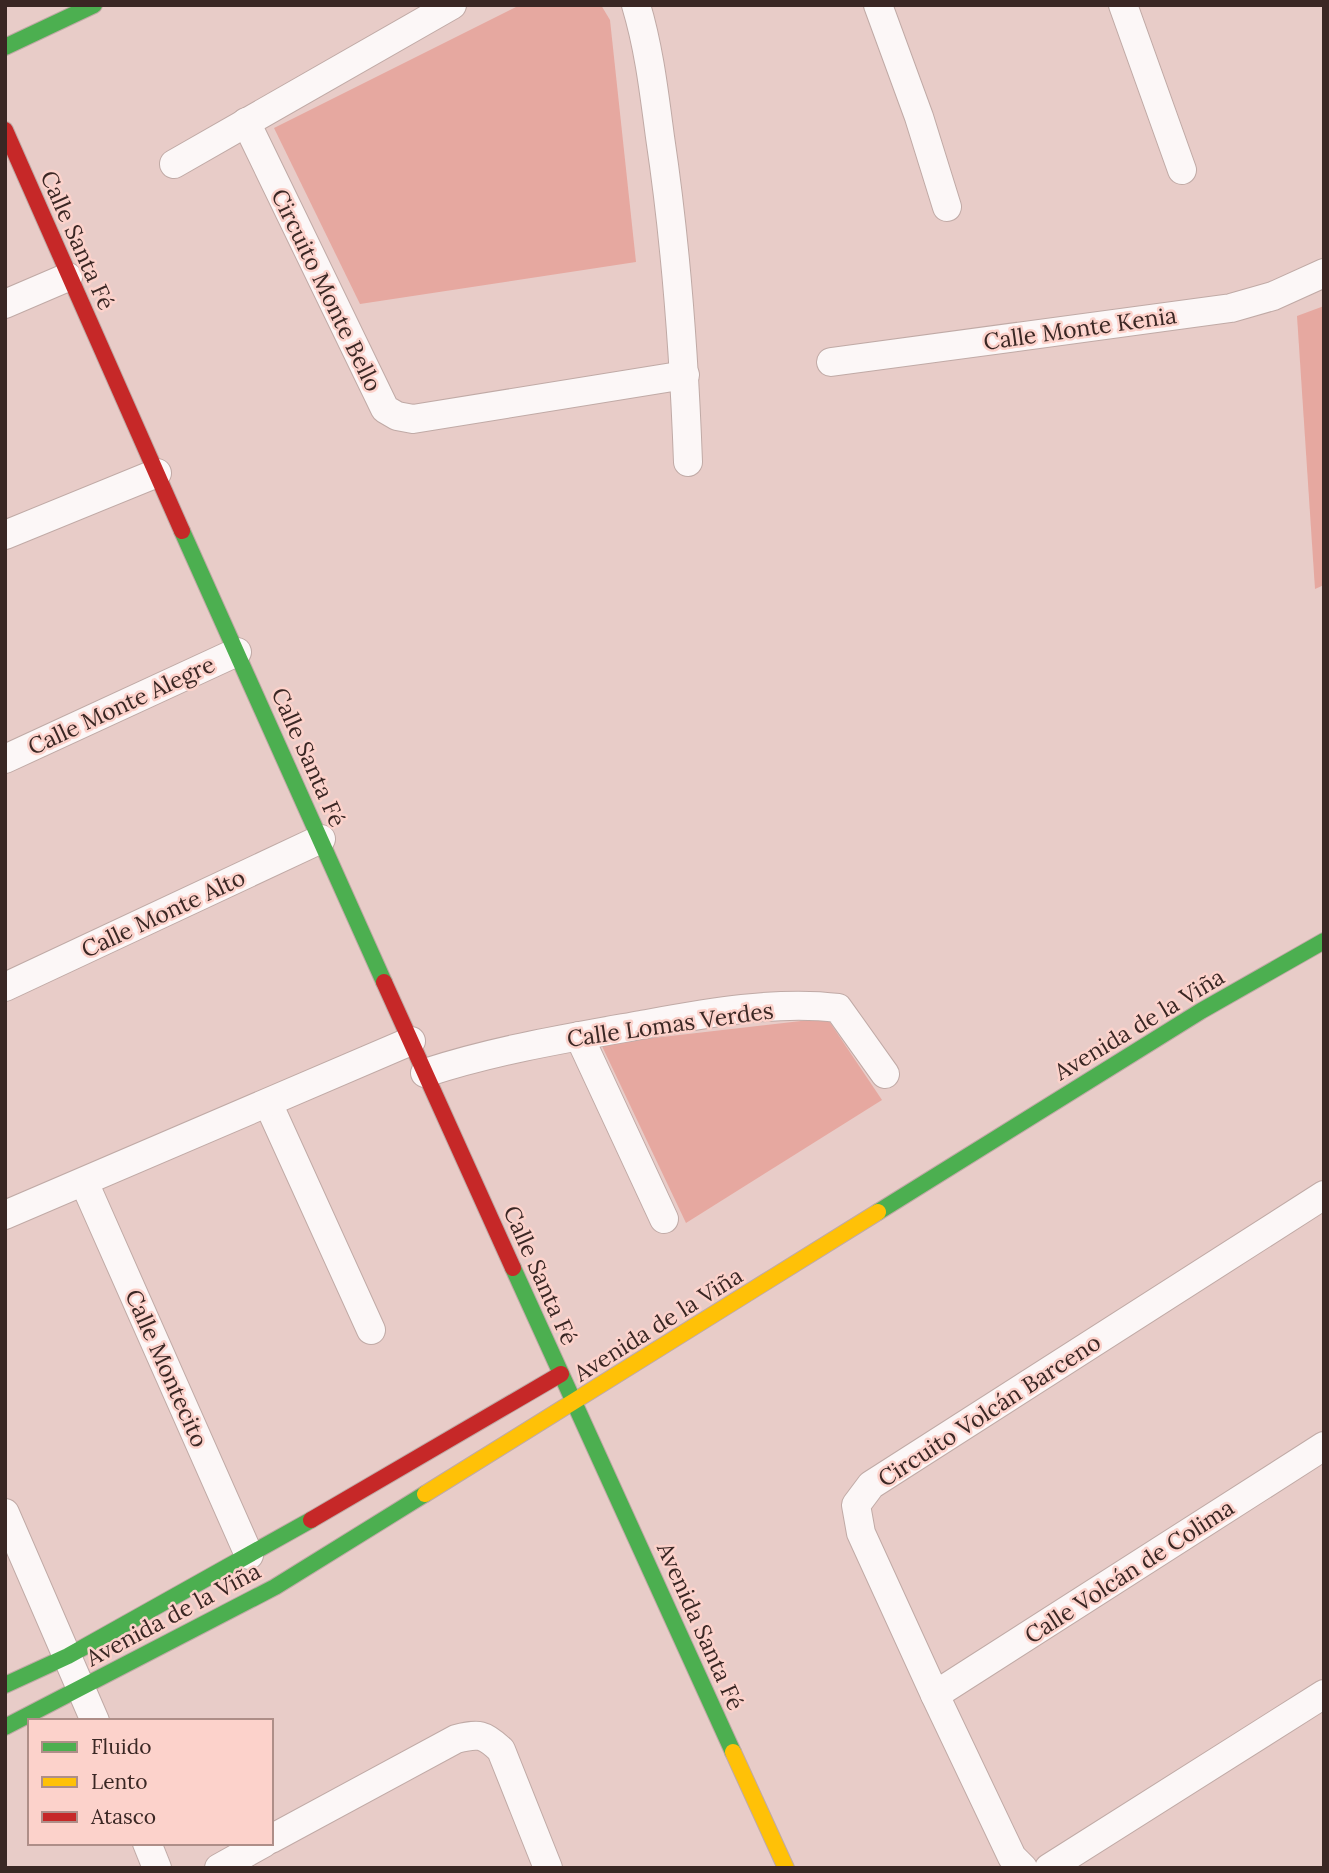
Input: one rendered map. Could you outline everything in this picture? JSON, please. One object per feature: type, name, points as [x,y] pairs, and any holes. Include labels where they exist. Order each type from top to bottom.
[{"type":"street","points":[[5,47],[94,5]]},
{"type":"street","points":[[174,164],[452,5]]},
{"type":"street","points":[[636,5],[646,39],[670,202],[685,375],[688,462]]},
{"type":"street","points":[[878,5],[919,117],[947,207]]},
{"type":"street","points":[[1123,5],[1182,170]]},
{"type":"street","name":"Circuito Monte Bello","points":[[246,122],[384,409],[397,416],[412,419],[685,375]]},
{"type":"street","name":"Calle Santa Fé","points":[[5,130],[68,277],[574,1402]]},
{"type":"street","name":"Calle Monte Kenia","points":[[831,362],[1231,308],[1273,296],[1324,273]]},
{"type":"street","points":[[5,304],[68,277]]},
{"type":"street","points":[[5,535],[157,473]]},
{"type":"street","name":"Calle Monte Alegre","points":[[5,758],[237,652]]},
{"type":"street","name":"Calle Monte Alto","points":[[5,987],[321,839]]},
{"type":"street","name":"Avenida de la Viña","points":[[5,1727],[275,1587],[1201,1011],[1324,941]]},
{"type":"street","name":"Calle Lomas Verdes","points":[[425,1073],[469,1059],[579,1036],[704,1014],[811,1005],[838,1008],[885,1074]]},
{"type":"street","points":[[579,1036],[664,1219]]},
{"type":"street","points":[[5,1215],[411,1041]]},
{"type":"street","points":[[268,1103],[371,1330]]},
{"type":"street","name":"Calle Montecito","points":[[84,1182],[249,1555]]},
{"type":"street","name":"Circuito Volcán Barceno","points":[[1023,1868],[1012,1857],[935,1695],[861,1533],[856,1505],[871,1485],[1324,1195]]},
{"type":"street","name":"Avenida de la Viña","points":[[5,1685],[68,1656],[249,1555],[561,1374]]},
{"type":"street","name":"Avenida Santa Fé","points":[[574,1402],[786,1868]]},
{"type":"street","name":"Calle Volcán de Colima","points":[[935,1695],[1324,1446]]},
{"type":"street","points":[[5,1513],[94,1719]]},
{"type":"street","points":[[1049,1868],[1324,1694]]},
{"type":"street","points":[[273,1838],[456,1739],[474,1734],[488,1737],[501,1749],[548,1868]]},
{"type":"street","points":[[148,1845],[157,1868]]},
{"type":"street","points":[[219,1868],[260,1845]]},
{"type":"shaded area","points":[[520,5],[601,5],[610,20],[636,262],[360,304],[274,128]]},
{"type":"shaded area","points":[[1324,306],[1324,585],[1315,589],[1297,316]]},
{"type":"shaded area","points":[[827,1018],[882,1100],[686,1223],[601,1044]]},
{"type":"traffic: fast","points":[[5,47],[94,5]]},
{"type":"traffic: fast","points":[[182,531],[384,982]]},
{"type":"traffic: fast","points":[[878,1212],[1201,1011],[1324,941]]},
{"type":"traffic: fast","points":[[513,1268],[733,1752]]},
{"type":"traffic: fast","points":[[5,1727],[275,1587],[425,1494]]},
{"type":"traffic: fast","points":[[5,1685],[68,1656],[311,1520]]},
{"type":"traffic: slow","points":[[425,1494],[878,1212]]},
{"type":"traffic: slow","points":[[733,1752],[786,1868]]},
{"type":"traffic: jam","points":[[5,130],[182,531]]},
{"type":"traffic: jam","points":[[384,982],[513,1268]]},
{"type":"traffic: jam","points":[[311,1520],[561,1374]]}]
